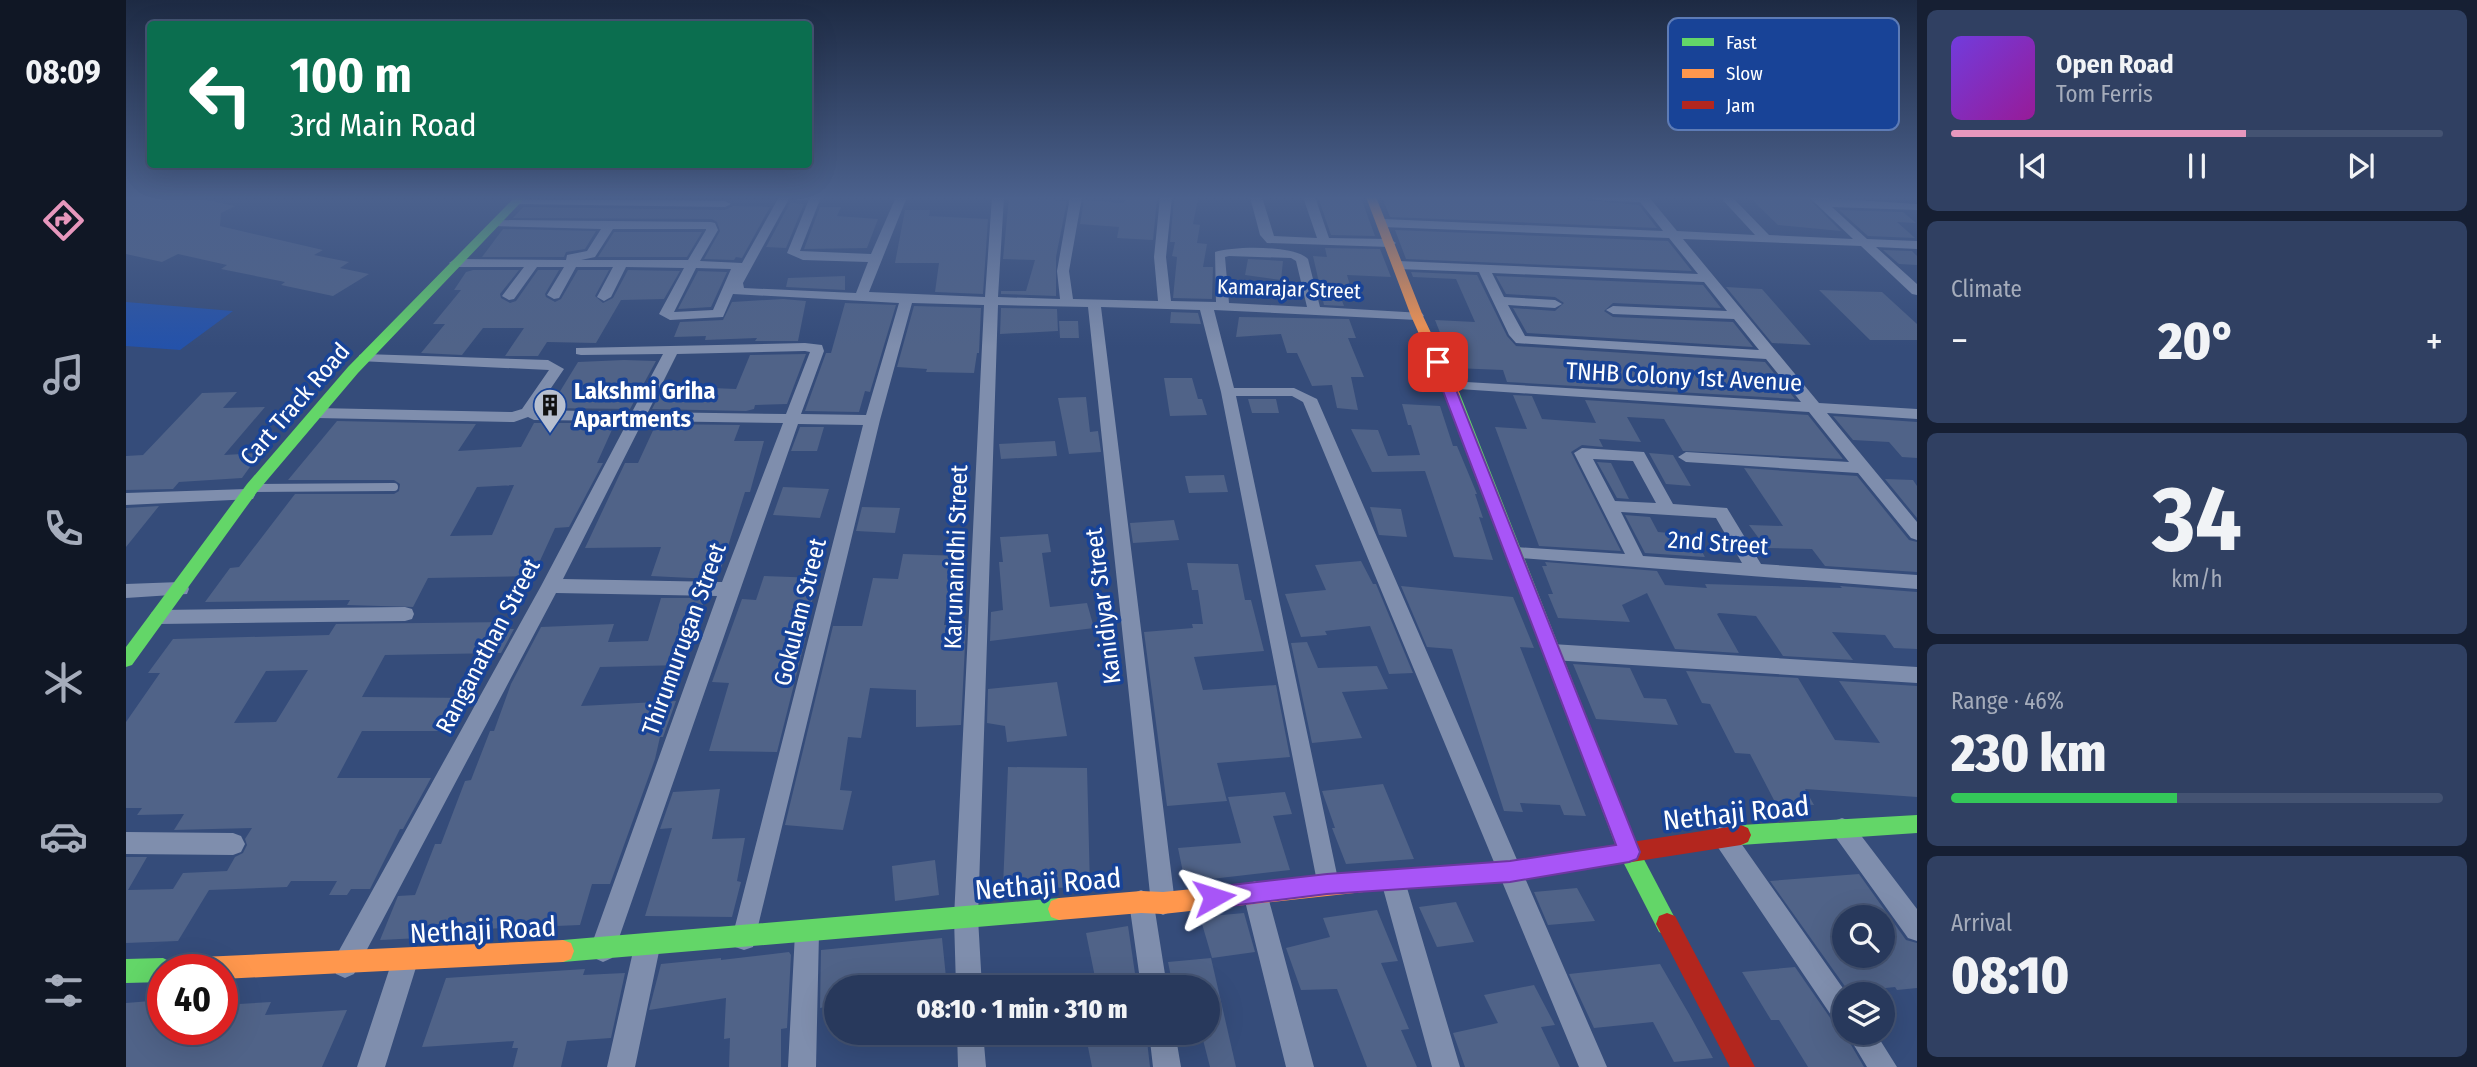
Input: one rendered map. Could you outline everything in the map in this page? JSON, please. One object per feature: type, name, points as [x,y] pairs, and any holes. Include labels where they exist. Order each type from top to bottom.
[{"type":"street","name":"Cart Track Road","points":[[129,653],[159,617],[250,492],[317,412],[364,358],[472,247]]},
{"type":"street","points":[[458,260],[584,257],[592,254],[596,247]]},
{"type":"street","points":[[458,260],[533,264],[692,264],[738,266],[720,313],[714,316],[667,315],[692,264],[701,247]]},
{"type":"street","name":"Kamarajar Street","points":[[757,247],[737,283],[738,292],[991,303],[1313,306],[1417,316]]},
{"type":"street","points":[[796,247],[793,253],[874,258]]},
{"type":"street","points":[[871,298],[863,294],[862,290],[879,247]]},
{"type":"street","name":"Karunanidhi Street","points":[[968,975],[966,918],[995,247]]},
{"type":"street","points":[[1067,247],[1063,271],[1067,303]]},
{"type":"street","points":[[1161,247],[1165,306]]},
{"type":"street","points":[[1391,247],[1417,316],[1449,385],[1515,553],[1629,852],[1743,1067]]},
{"type":"street","points":[[1682,247],[1917,534]]},
{"type":"street","points":[[1868,247],[1915,288]]},
{"type":"street","points":[[1313,306],[1302,258],[1294,254],[1222,253],[1217,259],[1217,304],[1228,392],[1327,884]]},
{"type":"street","points":[[509,296],[533,264]]},
{"type":"street","points":[[554,295],[572,264]]},
{"type":"street","points":[[604,298],[621,264]]},
{"type":"street","points":[[1398,265],[1709,278]]},
{"type":"street","points":[[1484,269],[1516,335],[1525,341],[1771,355]]},
{"type":"street","name":"Gokulam Street","points":[[744,938],[872,420],[907,299]]},
{"type":"street","points":[[1499,302],[1555,304]]},
{"type":"street","name":"Kanidiyar Street","points":[[1094,303],[1152,903],[1154,975]]},
{"type":"street","points":[[1613,310],[1739,315]]},
{"type":"street","name":"Thirumurugan Street","points":[[603,949],[817,348],[672,350]]},
{"type":"street","points":[[581,351],[672,350]]},
{"type":"street","name":"Ranganathan Street","points":[[345,965],[550,586],[672,350]]},
{"type":"street","points":[[317,412],[514,417],[527,412],[557,369],[548,364],[364,358]]},
{"type":"street","name":"TNHB Colony 1st Avenue","points":[[1449,385],[1917,414]]},
{"type":"street","points":[[1228,392],[1294,392],[1310,399],[1593,1067]]},
{"type":"street","points":[[534,415],[872,420]]},
{"type":"street","points":[[1637,561],[1582,453],[1638,456],[1668,509]]},
{"type":"street","points":[[1686,457],[1863,468]]},
{"type":"street","points":[[126,499],[250,492]]},
{"type":"street","points":[[1608,506],[1721,512],[1755,570]]},
{"type":"street","name":"2nd Street","points":[[1515,553],[1917,582]]},
{"type":"street","points":[[550,586],[729,589]]},
{"type":"street","points":[[126,591],[180,589]]},
{"type":"street","points":[[159,617],[405,614]]},
{"type":"street","points":[[1552,652],[1917,675]]},
{"type":"street","name":"Nethaji Road","points":[[238,968],[345,965],[647,947],[1152,903],[1327,884],[1510,871],[1723,836],[1917,824]]},
{"type":"street","points":[[1842,828],[1917,929]]},
{"type":"street","points":[[1723,836],[1832,995]]},
{"type":"street","points":[[126,843],[233,844]]},
{"type":"street","points":[[1393,881],[1446,1067]]},
{"type":"street","points":[[1255,893],[1300,1067]]},
{"type":"street","points":[[802,1067],[807,933]]},
{"type":"street","points":[[621,1067],[647,947]]},
{"type":"street","points":[[371,1067],[405,961]]},
{"type":"street","points":[[126,971],[147,970]]},
{"type":"street","points":[[971,1045],[972,1067]]},
{"type":"street","points":[[1164,1045],[1167,1067]]},
{"type":"street","points":[[1868,1045],[1883,1067]]},
{"type":"lane","points":[[250,492],[394,487]]},
{"type":"shaded area","points":[[126,302],[233,311],[180,350],[126,346]]},
{"type":"building","points":[[126,247],[309,247],[323,250],[314,255],[349,262],[340,268],[369,274],[333,296],[281,285],[285,282],[221,269],[227,265],[178,254],[162,262],[126,254]]},
{"type":"building","points":[[490,247],[586,247],[566,252],[564,257],[482,257]]},
{"type":"building","points":[[605,247],[693,247],[687,257],[598,257]]},
{"type":"building","points":[[711,247],[748,247],[742,258],[704,259]]},
{"type":"building","points":[[805,247],[867,247],[867,248],[804,249]]},
{"type":"building","points":[[898,247],[986,247],[983,294],[935,292],[939,263],[895,263]]},
{"type":"building","points":[[1004,247],[1058,247],[1056,296],[1001,294],[1001,291],[1026,291],[1035,260],[1003,259]]},
{"type":"building","points":[[1174,247],[1207,247],[1203,267],[1213,267],[1212,299],[1173,298],[1177,257],[1172,256]]},
{"type":"building","points":[[1401,247],[1673,247],[1692,271],[1406,259]]},
{"type":"building","points":[[1325,248],[1380,249],[1391,277],[1347,275],[1354,299],[1341,298],[1344,306],[1324,305],[1313,256],[1327,257]]},
{"type":"building","points":[[1883,250],[1912,251],[1917,256],[1917,265],[1899,264]]},
{"type":"building","points":[[1248,259],[1283,261],[1281,280],[1245,275]]},
{"type":"building","points":[[519,270],[500,294],[501,298],[510,303],[516,301],[538,270],[559,270],[545,294],[555,302],[561,299],[578,270],[609,270],[595,296],[603,303],[613,298],[628,270],[680,271],[664,299],[621,300],[596,343],[547,342],[538,356],[505,356],[524,328],[483,328],[462,355],[421,353],[445,324],[433,324],[461,290],[454,290],[466,272]]},
{"type":"building","points":[[698,271],[727,272],[711,307],[678,309]]},
{"type":"building","points":[[1411,272],[1477,275],[1507,336],[1516,346],[1765,362],[1795,399],[1507,382],[1503,370],[1454,368],[1435,320],[1475,322],[1456,279],[1413,277]]},
{"type":"building","points":[[845,276],[845,290],[786,287],[788,278]]},
{"type":"building","points":[[1496,276],[1703,285],[1721,308],[1613,303],[1604,311],[1613,317],[1733,322],[1753,347],[1527,333],[1513,308],[1555,311],[1564,303],[1555,297],[1506,294]]},
{"type":"building","points":[[1726,287],[1762,289],[1811,345],[1772,343]]},
{"type":"building","points":[[1819,290],[1882,292],[1917,324],[1917,340],[1870,340]]},
{"type":"building","points":[[783,299],[806,301],[798,341],[674,337],[680,322],[723,320],[732,302]]},
{"type":"building","points":[[845,303],[896,305],[870,392],[865,391],[859,412],[805,411],[826,353],[831,353]]},
{"type":"building","points":[[914,306],[981,308],[979,353],[974,373],[926,372],[927,369],[897,367]]},
{"type":"building","points":[[1001,308],[1057,309],[1058,331],[1000,334]]},
{"type":"building","points":[[1171,312],[1198,313],[1201,324],[1170,323]]},
{"type":"building","points":[[1239,317],[1349,319],[1356,338],[1348,338],[1364,377],[1351,377],[1358,410],[1337,408],[1332,385],[1312,386],[1297,353],[1287,353],[1281,334],[1236,337]]},
{"type":"building","points":[[1059,321],[1078,321],[1079,338],[1060,338]]},
{"type":"building","points":[[806,354],[787,404],[755,405],[754,409],[746,411],[652,409],[664,386],[736,389],[750,355]]},
{"type":"building","points":[[656,361],[630,409],[544,408],[553,393],[559,393],[578,362]]},
{"type":"building","points":[[1164,378],[1192,378],[1198,399],[1202,399],[1207,415],[1170,416]]},
{"type":"building","points":[[237,392],[223,408],[265,407],[224,455],[260,453],[242,478],[179,482],[173,489],[126,490],[126,456],[143,455],[202,393]]},
{"type":"building","points":[[1513,395],[1532,396],[1542,419],[1596,423],[1585,400],[1808,415],[1843,459],[1683,451],[1664,419],[1627,417],[1641,442],[1599,439],[1603,447],[1582,445],[1571,452],[1621,551],[1539,546],[1495,427],[1527,429]]},
{"type":"building","points":[[1086,397],[1090,432],[1098,431],[1101,452],[1069,454],[1058,398]]},
{"type":"building","points":[[1248,399],[1276,399],[1279,413],[1252,413]]},
{"type":"building","points":[[1402,404],[1440,406],[1453,446],[1457,446],[1477,494],[1483,518],[1479,517],[1493,560],[1454,557],[1425,471],[1372,472],[1351,429],[1378,430],[1388,456],[1420,455]]},
{"type":"building","points":[[1833,416],[1917,422],[1917,458],[1902,457],[1889,442],[1853,440]]},
{"type":"building","points":[[337,421],[476,424],[458,451],[521,447],[534,423],[615,423],[597,463],[603,463],[569,527],[555,528],[533,576],[428,578],[413,607],[347,605],[350,600],[205,602],[230,568],[239,567],[295,494],[394,494],[399,491],[400,484],[394,480],[288,480]],"holes":[[[514,485],[492,535],[450,536],[477,487]]]},
{"type":"building","points":[[656,424],[740,425],[734,441],[764,441],[750,492],[745,492],[719,575],[712,575],[711,579],[651,576],[661,547],[585,548],[625,463],[638,463]]},
{"type":"building","points":[[800,427],[824,427],[817,451],[791,451]]},
{"type":"building","points":[[1055,441],[1057,456],[1001,459],[999,444]]},
{"type":"building","points":[[1649,453],[1673,455],[1691,486],[1666,484]]},
{"type":"building","points":[[1597,462],[1611,463],[1629,499],[1617,498]]},
{"type":"building","points":[[1744,468],[1857,476],[1909,540],[1917,542],[1917,572],[1825,566],[1812,549],[1766,548],[1749,525],[1783,526]]},
{"type":"building","points":[[1224,475],[1228,492],[1189,493],[1185,476]]},
{"type":"building","points":[[1885,479],[1913,480],[1917,486],[1917,518]]},
{"type":"building","points":[[783,487],[829,489],[820,518],[773,515]]},
{"type":"building","points":[[159,506],[126,547],[126,508]]},
{"type":"building","points":[[862,507],[900,508],[895,533],[856,531]]},
{"type":"building","points":[[1370,507],[1401,509],[1407,537],[1379,535]]},
{"type":"building","points":[[1625,515],[1650,517],[1658,532],[1693,535],[1705,557],[1645,553]]},
{"type":"building","points":[[1174,520],[1179,540],[1133,543],[1130,523]]},
{"type":"building","points":[[1048,534],[1051,552],[1042,553],[1050,607],[1087,603],[1094,628],[990,641],[991,612],[1003,610],[1000,537]]},
{"type":"building","points":[[903,554],[962,556],[959,578],[950,578],[944,625],[966,625],[961,725],[916,727],[916,690],[870,688],[861,738],[848,737],[840,790],[852,791],[843,830],[785,825],[833,626],[862,626],[873,578],[898,579]]},
{"type":"building","points":[[1361,561],[1373,584],[1376,584],[1413,673],[1389,674],[1370,626],[1325,631],[1327,635],[1301,637],[1285,594],[1326,590],[1315,565]]},
{"type":"building","points":[[1545,562],[1657,571],[1665,585],[1707,588],[1705,584],[1842,588],[1840,586],[1917,592],[1917,649],[1894,648],[1885,635],[1832,632],[1853,660],[1783,656],[1756,616],[1719,613],[1717,614],[1739,653],[1675,649],[1647,593],[1622,605],[1630,622],[1558,618],[1548,594],[1553,594],[1542,566],[1547,566]]},
{"type":"building","points":[[1187,563],[1238,564],[1245,600],[1251,600],[1264,651],[1194,657],[1203,690],[1276,685],[1290,757],[1217,763],[1227,801],[1167,806],[1144,632],[1193,628],[1192,624],[1203,624],[1198,590],[1192,590]]},
{"type":"building","points":[[764,576],[818,578],[777,752],[709,751],[729,683],[712,682],[742,599],[756,600]]},
{"type":"building","points":[[1401,586],[1513,597],[1534,648],[1520,647],[1586,816],[1564,815],[1560,805],[1520,803],[1523,812],[1504,811],[1452,649],[1427,647]]},
{"type":"building","points":[[661,598],[705,598],[683,665],[600,667],[581,706],[676,701],[663,737],[660,737],[655,759],[610,884],[592,884],[580,925],[482,929],[480,935],[380,940],[398,896],[415,895],[435,844],[441,844],[465,781],[471,780],[490,731],[494,731],[511,684],[541,627],[614,624],[608,642],[648,641]]},
{"type":"building","points":[[509,622],[505,629],[514,629],[501,653],[385,655],[362,697],[471,698],[454,731],[362,731],[337,778],[431,778],[403,829],[400,829],[370,889],[351,889],[347,895],[329,895],[337,881],[291,881],[287,887],[209,890],[178,941],[126,943],[126,857],[147,857],[128,890],[173,889],[183,873],[227,871],[235,857],[243,853],[247,845],[245,839],[252,828],[174,830],[184,814],[137,815],[142,808],[126,808],[126,722],[160,673],[148,673],[173,639],[329,635],[336,624]],"holes":[[[308,670],[276,722],[234,723],[266,671]]]},
{"type":"building","points":[[1307,642],[1318,668],[1377,666],[1388,689],[1342,692],[1362,738],[1312,743],[1291,643]]},
{"type":"building","points":[[1573,664],[1630,668],[1644,698],[1666,699],[1678,725],[1596,719]]},
{"type":"building","points":[[1686,671],[1798,678],[1835,740],[1880,743],[1839,681],[1917,686],[1917,797],[1805,789],[1814,805],[1775,802],[1750,754],[1735,753],[1710,704],[1702,703]]},
{"type":"building","points":[[1057,682],[1067,736],[1007,742],[1005,726],[987,723],[988,689]]},
{"type":"building","points":[[1008,767],[1087,768],[1090,888],[1003,887]]},
{"type":"building","points":[[1383,784],[1414,859],[1346,864],[1322,791]]},
{"type":"building","points":[[720,789],[712,839],[745,838],[737,881],[741,882],[732,917],[645,916],[672,828],[660,829],[673,792]]},
{"type":"building","points":[[1285,792],[1292,814],[1273,816],[1290,870],[1185,882],[1178,848],[1241,843],[1228,797]]},
{"type":"building","points":[[935,860],[939,895],[895,901],[892,866]]},
{"type":"building","points":[[1859,874],[1881,905],[1832,905],[1832,968],[1895,968],[1895,925],[1906,940],[1917,943],[1917,988],[1897,990],[1895,982],[1842,982],[1770,881]]},
{"type":"building","points":[[1577,888],[1595,921],[1548,925],[1534,892]]},
{"type":"building","points":[[1456,902],[1474,942],[1437,947],[1419,907]]},
{"type":"building","points":[[1377,910],[1398,961],[1381,963],[1409,1029],[1401,1030],[1417,1067],[1367,1067],[1337,989],[1301,990],[1286,948],[1330,937],[1323,918]]},
{"type":"building","points":[[1244,913],[1255,952],[1212,958],[1200,917]]},
{"type":"building","points":[[1128,926],[1135,975],[1095,975],[1086,933]]},
{"type":"building","points":[[942,938],[946,975],[824,975],[824,1007],[820,1008],[821,950]]},
{"type":"building","points":[[789,952],[787,1028],[781,1029],[781,1067],[729,1067],[730,1038],[724,1039],[726,998],[649,1010],[661,964]]},
{"type":"building","points":[[1211,958],[1215,975],[1171,975],[1168,962]]},
{"type":"building","points":[[1660,964],[1713,1058],[1674,1062],[1653,1022],[1594,1028],[1569,974]]},
{"type":"building","points":[[1795,967],[1832,1021],[1832,1045],[1851,1045],[1864,1067],[1808,1067],[1779,1020],[1771,1020],[1742,972]]},
{"type":"building","points":[[585,969],[583,975],[625,973],[611,1038],[567,1041],[561,1067],[513,1067],[518,1048],[512,1048],[514,1041],[422,1047],[446,978]]},
{"type":"building","points":[[1534,985],[1555,1025],[1541,1027],[1560,1067],[1465,1067],[1453,1033],[1498,1023],[1484,995]]},
{"type":"building","points":[[1220,997],[1236,1067],[1210,1067],[1204,1045],[1220,1045]]},
{"type":"building","points":[[147,1001],[147,1045],[238,1045],[238,1004],[271,1002],[265,1015],[347,1010],[322,1067],[126,1067],[126,1003]]},
{"type":"building","points":[[1088,1045],[1147,1045],[1150,1067],[1092,1067]]},
{"type":"traffic: fast","points":[[126,660],[252,488],[353,370],[473,247]]},
{"type":"traffic: fast","points":[[1453,394],[1629,852],[1667,924]]},
{"type":"traffic: fast","points":[[1741,835],[1917,824]]},
{"type":"traffic: fast","points":[[563,951],[1059,909]]},
{"type":"traffic: fast","points":[[126,971],[147,970]]},
{"type":"traffic: slow","points":[[1390,247],[1417,316],[1453,394]]},
{"type":"traffic: slow","points":[[1059,909],[1141,902],[1163,903],[1391,879]]},
{"type":"traffic: slow","points":[[238,967],[563,951]]},
{"type":"traffic: jam","points":[[1391,879],[1510,871],[1741,835]]},
{"type":"traffic: jam","points":[[1667,924],[1743,1067]]},
{"type":"place","name":"Lakshmi Griha Apartments","points":[[550,435]]},
{"type":"route","points":[[1214,897],[1327,884],[1510,871],[1629,852],[1515,553],[1438,362]]}]
